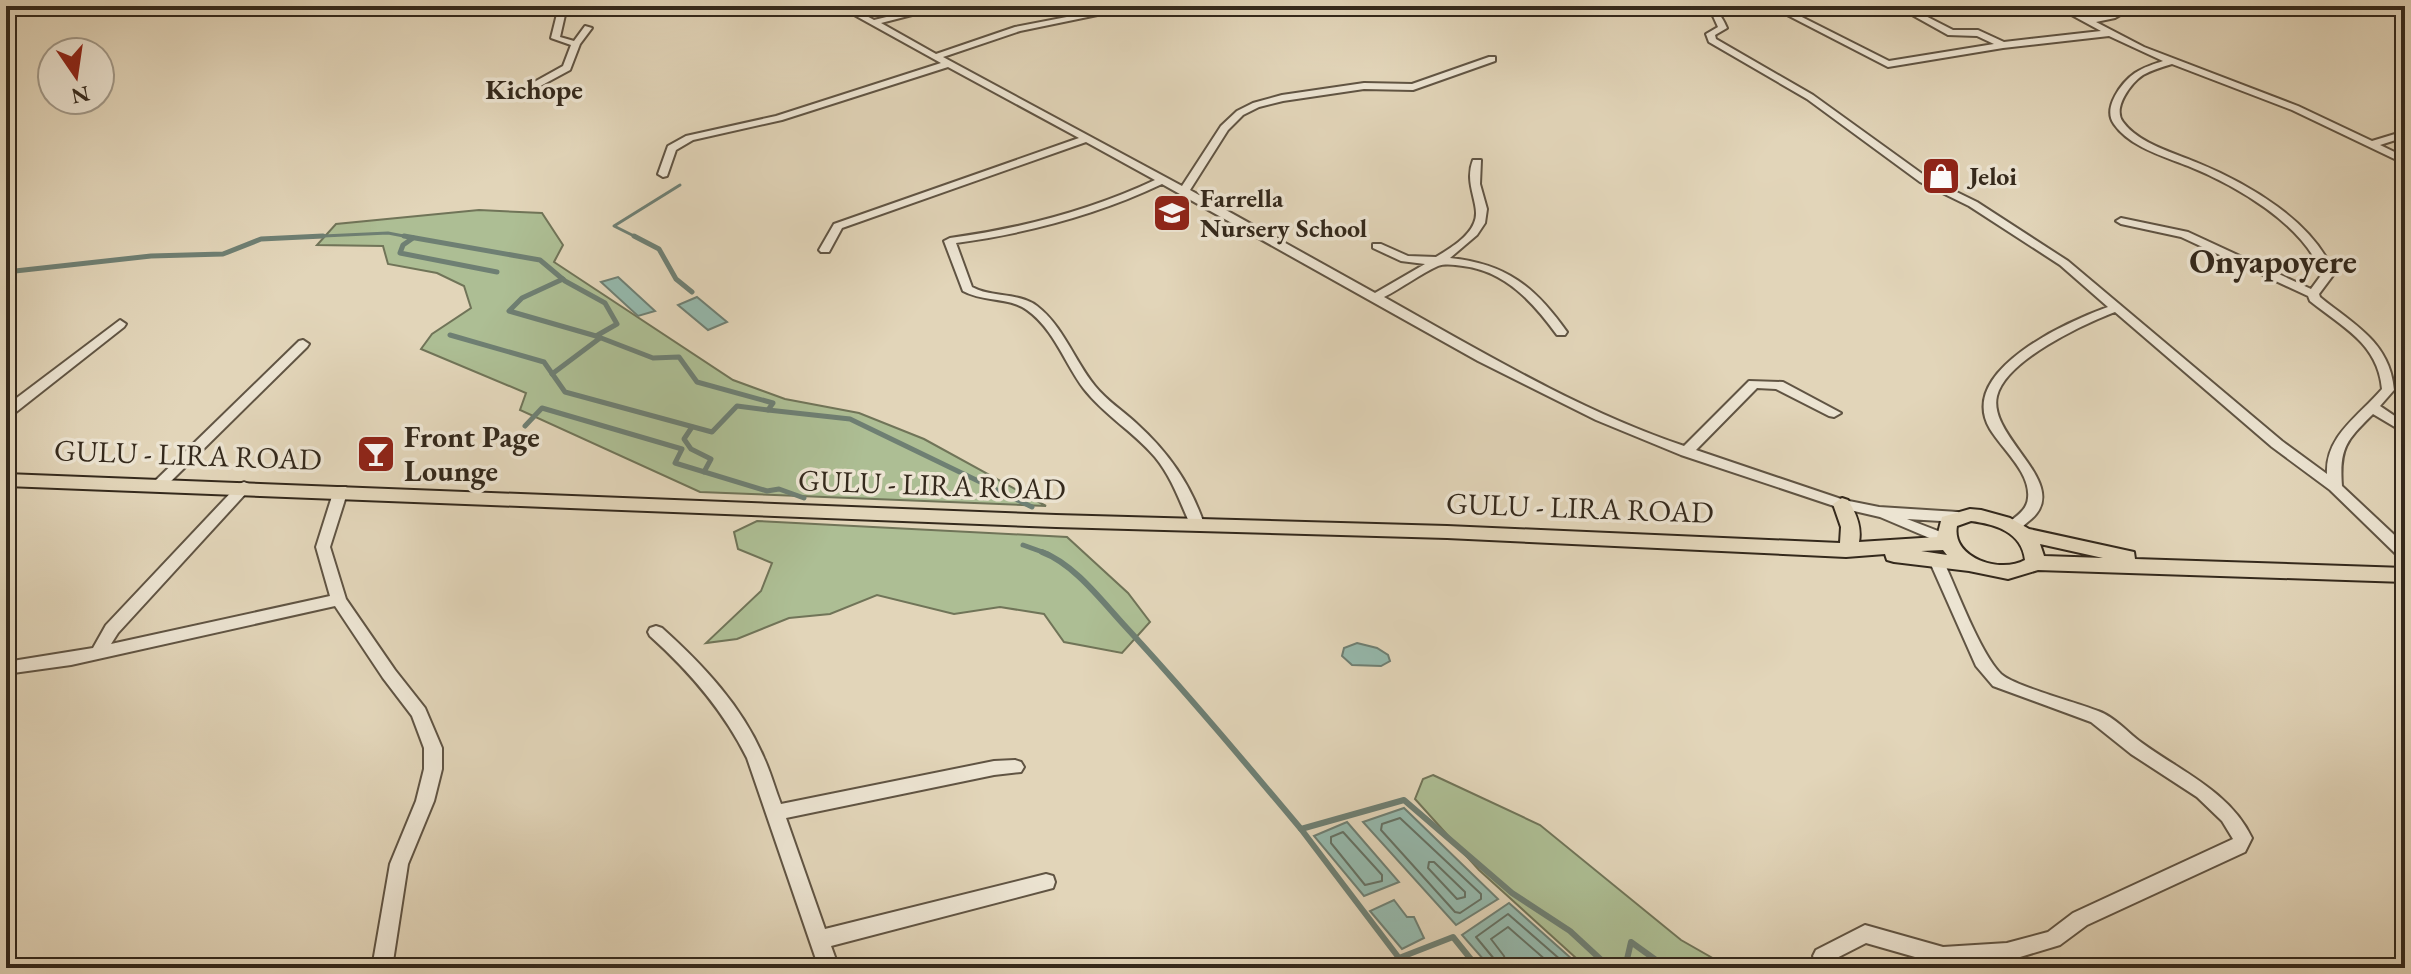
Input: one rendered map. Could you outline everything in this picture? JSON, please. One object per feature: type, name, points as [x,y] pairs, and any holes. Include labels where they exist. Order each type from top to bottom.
[{"type":"main road","name":"GULU - LIRA ROAD","points":[[6,480],[341,490],[1851,550]]},
{"type":"main road","points":[[1842,504],[1850,519],[1851,550]]},
{"type":"main road","points":[[1972,564],[1947,541],[1945,530],[1949,522],[1958,517],[1984,516],[2019,530],[2176,568]]},
{"type":"main road","points":[[1851,550],[1972,564],[1995,572],[2017,573],[2029,570],[2035,563],[2036,549],[2019,530]]},
{"type":"main road","points":[[1851,550],[1947,541]]},
{"type":"main road","points":[[2035,563],[2402,578]]},
{"type":"street","points":[[563,6],[555,38],[576,44]]},
{"type":"street","points":[[842,6],[1374,298],[1559,397],[1629,430],[1842,504],[1879,512],[1958,517]]},
{"type":"street","points":[[872,23],[943,6]]},
{"type":"street","points":[[935,57],[1028,27],[1137,6]]},
{"type":"street","points":[[1703,6],[1717,15],[1723,28],[1710,34],[1712,40],[1850,123],[1924,180],[1973,204],[2064,263],[2277,444],[2335,487],[2405,554]]},
{"type":"street","points":[[1774,6],[1888,64],[2003,45],[2109,33]]},
{"type":"street","points":[[1900,6],[1951,33],[1978,33],[2003,45]]},
{"type":"street","points":[[2059,6],[2109,33],[2172,61],[2265,95],[2405,161]]},
{"type":"street","points":[[2087,21],[2112,16],[2132,6]]},
{"type":"street","points":[[530,88],[567,68],[576,44],[588,28]]},
{"type":"street","points":[[1184,192],[1224,128],[1240,113],[1256,105],[1364,86],[1413,87],[1492,59]]},
{"type":"street","points":[[2172,61],[2150,67],[2131,78],[2116,105],[2117,122],[2147,143],[2221,177],[2306,237],[2324,259],[2328,274],[2313,294]]},
{"type":"street","points":[[663,174],[672,148],[690,138],[779,118],[949,64]]},
{"type":"street","points":[[2373,144],[2405,134]]},
{"type":"street","points":[[825,250],[838,226],[1084,140]]},
{"type":"street","points":[[1374,298],[1438,262],[1480,223],[1481,208],[1475,186],[1477,162]]},
{"type":"street","points":[[1162,180],[1127,197],[1070,217],[1012,233],[950,241],[967,289],[979,295],[1025,303],[1046,322],[1065,344],[1092,391],[1153,445],[1178,476],[1197,524]]},
{"type":"street","points":[[2121,221],[2184,234],[2313,294],[2316,301],[2382,356],[2389,377],[2388,390],[2347,433],[2335,456],[2335,487]]},
{"type":"street","points":[[1377,246],[1415,263],[1475,266],[1518,283],[1534,295],[1561,332]]},
{"type":"street","points":[[2019,530],[2035,495],[2030,473],[2002,437],[1990,414],[1990,396],[1999,381],[2043,341],[2064,328],[2118,307]]},
{"type":"street","points":[[6,413],[120,324]]},
{"type":"street","points":[[160,484],[303,344]]},
{"type":"street","points":[[1686,452],[1754,384],[1778,385],[1834,413]]},
{"type":"street","points":[[2374,408],[2405,429]]},
{"type":"street","points":[[98,653],[112,629],[244,487]]},
{"type":"street","points":[[341,490],[323,547],[339,600],[419,713],[433,748],[428,793],[399,864],[382,968]]},
{"type":"street","points":[[1879,512],[1947,541]]},
{"type":"street","points":[[1823,956],[1865,934],[1943,956],[2007,952],[2053,939],[2103,907],[2239,846],[2243,838],[2228,816],[2203,792],[2137,749],[2097,717],[2013,690],[1999,682],[1984,666],[1936,560]]},
{"type":"street","points":[[6,668],[98,653],[339,600]]},
{"type":"street","points":[[656,632],[716,689],[740,725],[756,758],[829,968]]},
{"type":"street","points":[[775,813],[994,768],[1015,767]]},
{"type":"street","points":[[818,940],[1046,882]]},
{"type":"green space","points":[[479,210],[542,213],[563,245],[554,262],[733,380],[785,399],[859,413],[924,439],[1046,506],[700,492],[520,410],[526,393],[421,349],[432,334],[471,308],[464,286],[437,273],[388,264],[383,246],[317,245],[336,224]]},
{"type":"green space","points":[[757,521],[1067,537],[1128,593],[1150,622],[1122,653],[1064,642],[1044,614],[1000,607],[954,614],[877,595],[830,614],[789,618],[737,639],[706,643],[761,591],[772,563],[738,549],[734,532]]},
{"type":"green space","points":[[1433,775],[1540,825],[1681,940],[1730,968],[1587,968],[1479,870],[1415,799],[1423,779]]},
{"type":"water","points":[[618,277],[655,311],[638,316],[601,282]]},
{"type":"water","points":[[697,297],[727,322],[708,330],[678,305]]},
{"type":"water","points":[[1357,643],[1377,648],[1388,655],[1390,661],[1381,666],[1352,665],[1342,656],[1344,648]]},
{"type":"water","points":[[1404,808],[1498,899],[1456,925],[1363,822]]},
{"type":"water","points":[[1347,822],[1399,882],[1364,896],[1314,836]]},
{"type":"water","points":[[1394,900],[1407,917],[1414,917],[1424,938],[1402,949],[1370,911]]},
{"type":"water","points":[[1509,903],[1582,968],[1491,968],[1462,935]]},
{"type":"waterway","points":[[634,236],[614,226],[680,185]]},
{"type":"waterway","points":[[319,236],[388,233],[414,238]]},
{"type":"waterway","points":[[6,272],[151,256],[223,254],[261,239],[319,236]]},
{"type":"waterway","points":[[280,238],[319,236]]},
{"type":"waterway","points":[[319,236],[323,236]]},
{"type":"waterway","points":[[404,236],[540,260],[563,279]]},
{"type":"waterway","points":[[634,236],[638,238]]},
{"type":"waterway","points":[[634,236],[659,249],[676,279],[692,292]]},
{"type":"waterway","points":[[413,238],[403,245],[400,253],[497,272]]},
{"type":"waterway","points":[[563,279],[605,303],[617,324],[596,336]]},
{"type":"waterway","points":[[563,279],[522,298],[509,311],[596,336]]},
{"type":"waterway","points":[[450,335],[544,362],[552,374]]},
{"type":"waterway","points":[[596,336],[653,358],[679,357],[697,382],[773,403],[768,410]]},
{"type":"waterway","points":[[552,374],[600,338]]},
{"type":"waterway","points":[[552,374],[565,392],[712,432],[737,406],[768,410]]},
{"type":"waterway","points":[[525,426],[542,408],[682,449],[675,463],[704,472]]},
{"type":"waterway","points":[[768,410],[850,419],[1032,507]]},
{"type":"waterway","points":[[692,427],[684,439],[691,449],[711,459],[704,472]]},
{"type":"waterway","points":[[704,472],[767,491],[779,489],[804,498]]},
{"type":"waterway","points":[[1023,545],[1048,554]]},
{"type":"waterway","points":[[1042,552],[1065,565],[1096,594],[1192,700],[1301,829]]},
{"type":"waterway","points":[[1301,829],[1404,800],[1512,893],[1570,931],[1610,968]]},
{"type":"waterway","points":[[1301,829],[1399,958],[1453,937],[1478,968]]},
{"type":"waterway","points":[[1625,968],[1631,942],[1667,968]]},
{"type":"place","name":"Jeloi","points":[[1941,176]]},
{"type":"place","name":"Farrella Nursery School","points":[[1172,213]]},
{"type":"place","name":"Front Page Lounge","points":[[376,454]]},
{"type":"district","name":"Kichope","points":[[534,89]]},
{"type":"district","name":"Onyapoyere","points":[[2273,261]]}]
